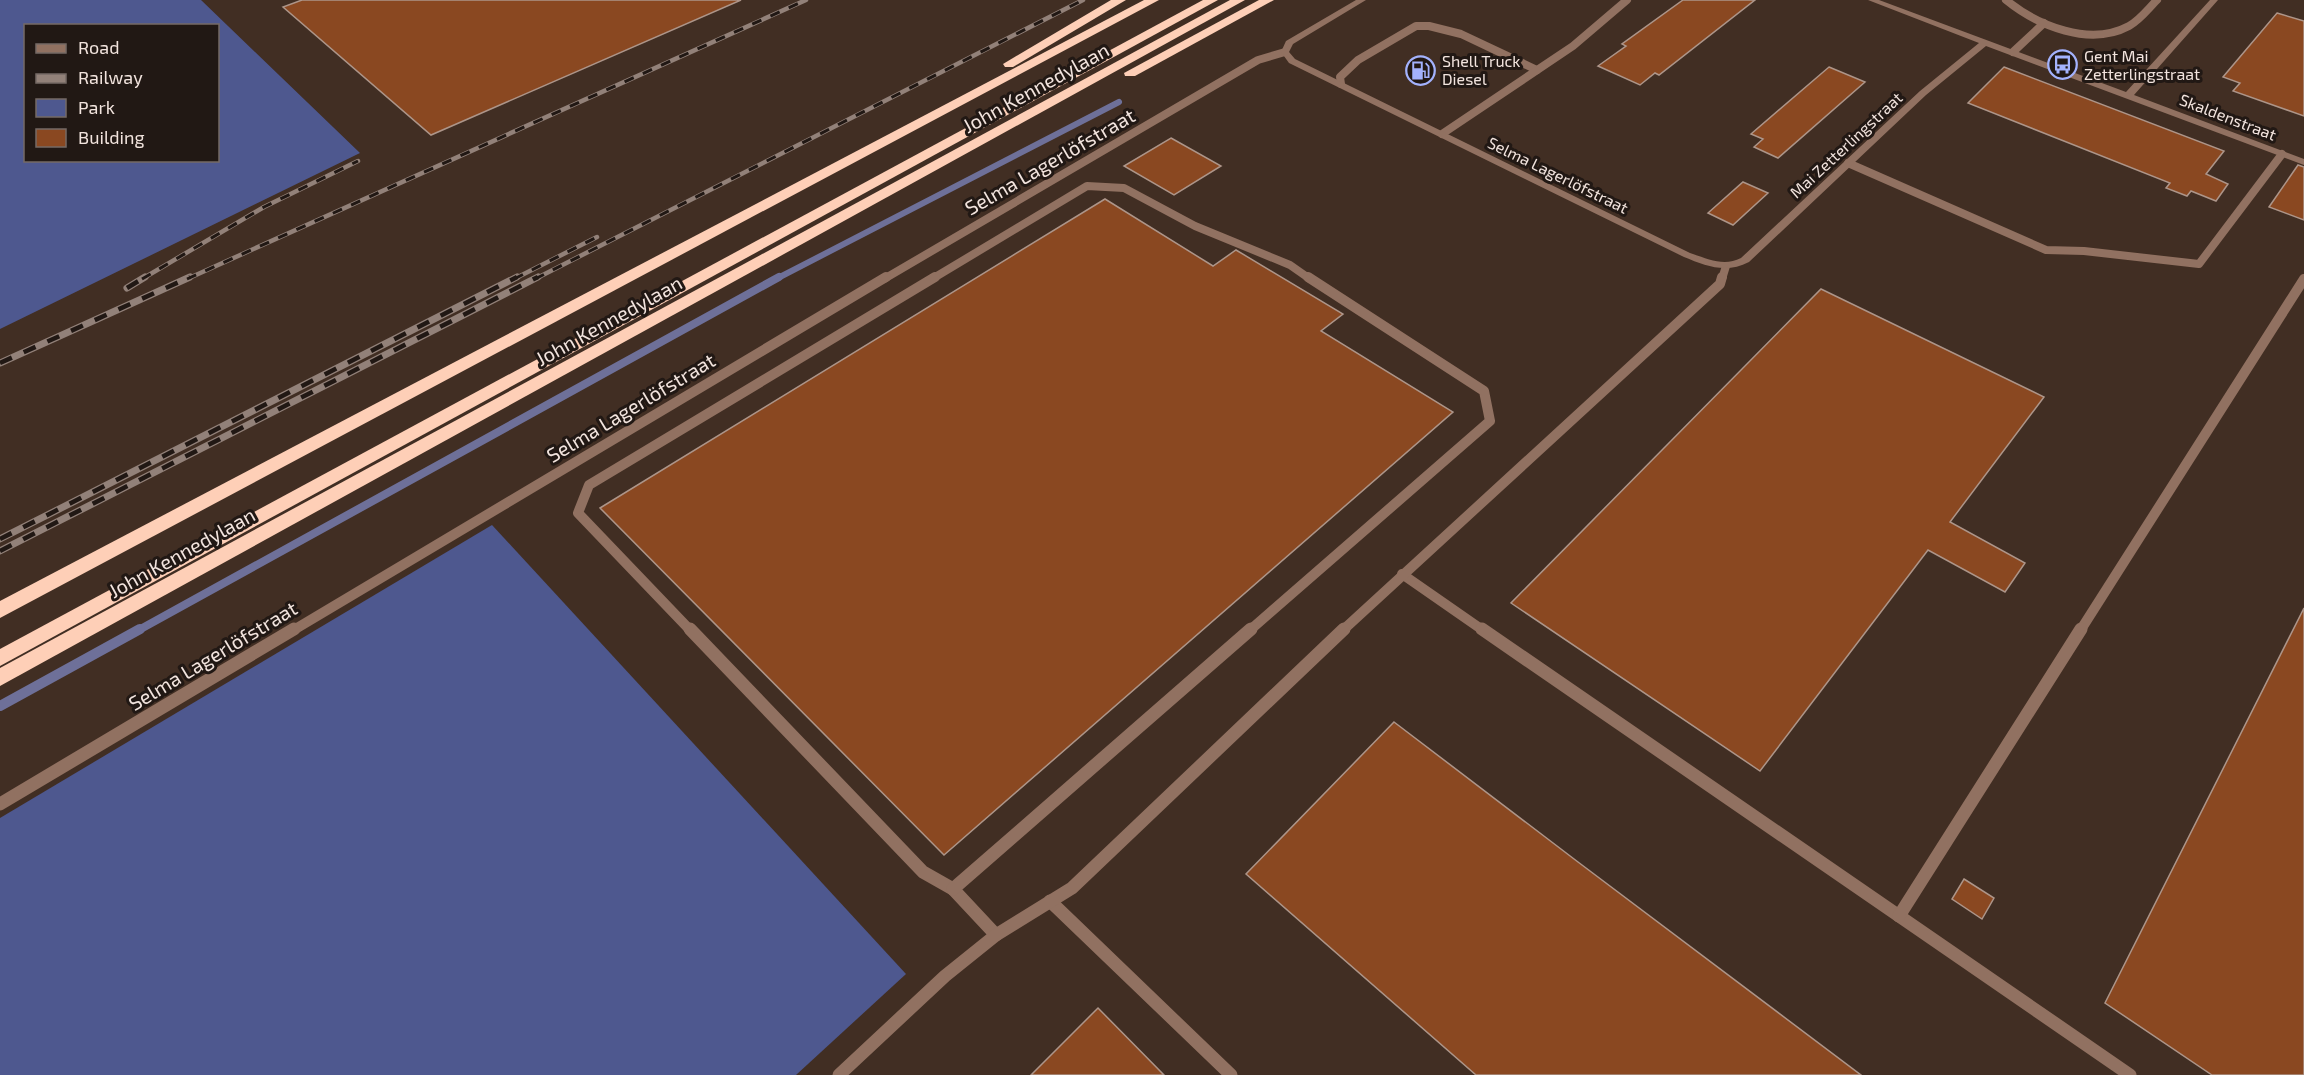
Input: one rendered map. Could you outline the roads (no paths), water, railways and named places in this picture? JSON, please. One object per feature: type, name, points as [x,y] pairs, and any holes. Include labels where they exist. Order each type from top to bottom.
[{"type":"highway","points":[[859,156],[975,83],[1120,0]]},
{"type":"highway","name":"John Kennedylaan","points":[[0,610],[1153,0]]},
{"type":"highway","name":"John Kennedylaan","points":[[0,658],[1212,0]]},
{"type":"highway","name":"John Kennedylaan","points":[[0,678],[1239,0]]},
{"type":"highway","points":[[731,278],[1268,0]]},
{"type":"street","name":"Selma Lagerlöfstraat","points":[[1362,0],[1289,43],[1285,52],[1292,61],[1687,255],[1726,266]]},
{"type":"street","name":"Skaldenstraat","points":[[1872,0],[2304,162]]},
{"type":"street","points":[[2128,96],[2214,0]]},
{"type":"street","name":"Mai Zetterlingstraat","points":[[1726,266],[1738,265],[1745,260],[1923,93],[1984,42]]},
{"type":"lane","points":[[1442,134],[1573,46],[1627,0]]},
{"type":"lane","points":[[2006,0],[2021,13],[2044,23],[2085,33],[2120,31],[2134,23],[2157,0]]},
{"type":"lane","points":[[2013,52],[2044,23]]},
{"type":"lane","points":[[1341,84],[1340,77],[1345,70],[1360,58],[1413,27],[1427,25],[1449,30],[1537,70]]},
{"type":"lane","name":"Selma Lagerlöfstraat","points":[[0,804],[912,262],[1258,60],[1285,52]]},
{"type":"lane","points":[[1848,163],[2046,250],[2084,251],[2199,264],[2282,154]]},
{"type":"lane","points":[[953,889],[1490,421],[1484,392],[1392,334],[1290,265],[1195,226],[1124,188],[1087,186],[589,485],[578,513],[922,872],[953,889],[996,934]]},
{"type":"lane","points":[[839,1075],[945,976],[996,934],[1072,888],[1402,574],[1720,284],[1726,266]]},
{"type":"lane","points":[[1899,916],[2304,279]]},
{"type":"lane","points":[[1402,574],[2130,1075]]},
{"type":"lane","points":[[1050,901],[1231,1075]]},
{"type":"waterway","points":[[776,279],[1119,102]]},
{"type":"waterway","points":[[137,631],[779,277]]},
{"type":"waterway","points":[[0,706],[140,629]]},
{"type":"railway","points":[[187,279],[806,0]]},
{"type":"railway","points":[[535,279],[1083,0]]},
{"type":"railway","points":[[142,279],[264,207],[358,161]]},
{"type":"railway","points":[[514,279],[597,237]]},
{"type":"railway","points":[[127,288],[145,277]]},
{"type":"railway","points":[[0,363],[190,277]]},
{"type":"railway","points":[[0,539],[517,277]]},
{"type":"railway","points":[[0,551],[538,277]]},
{"type":"place","name":"Gent Mai Zetterlingstraat","points":[[2063,65]]},
{"type":"place","name":"Shell Truck Diesel","points":[[1421,70]]}]
